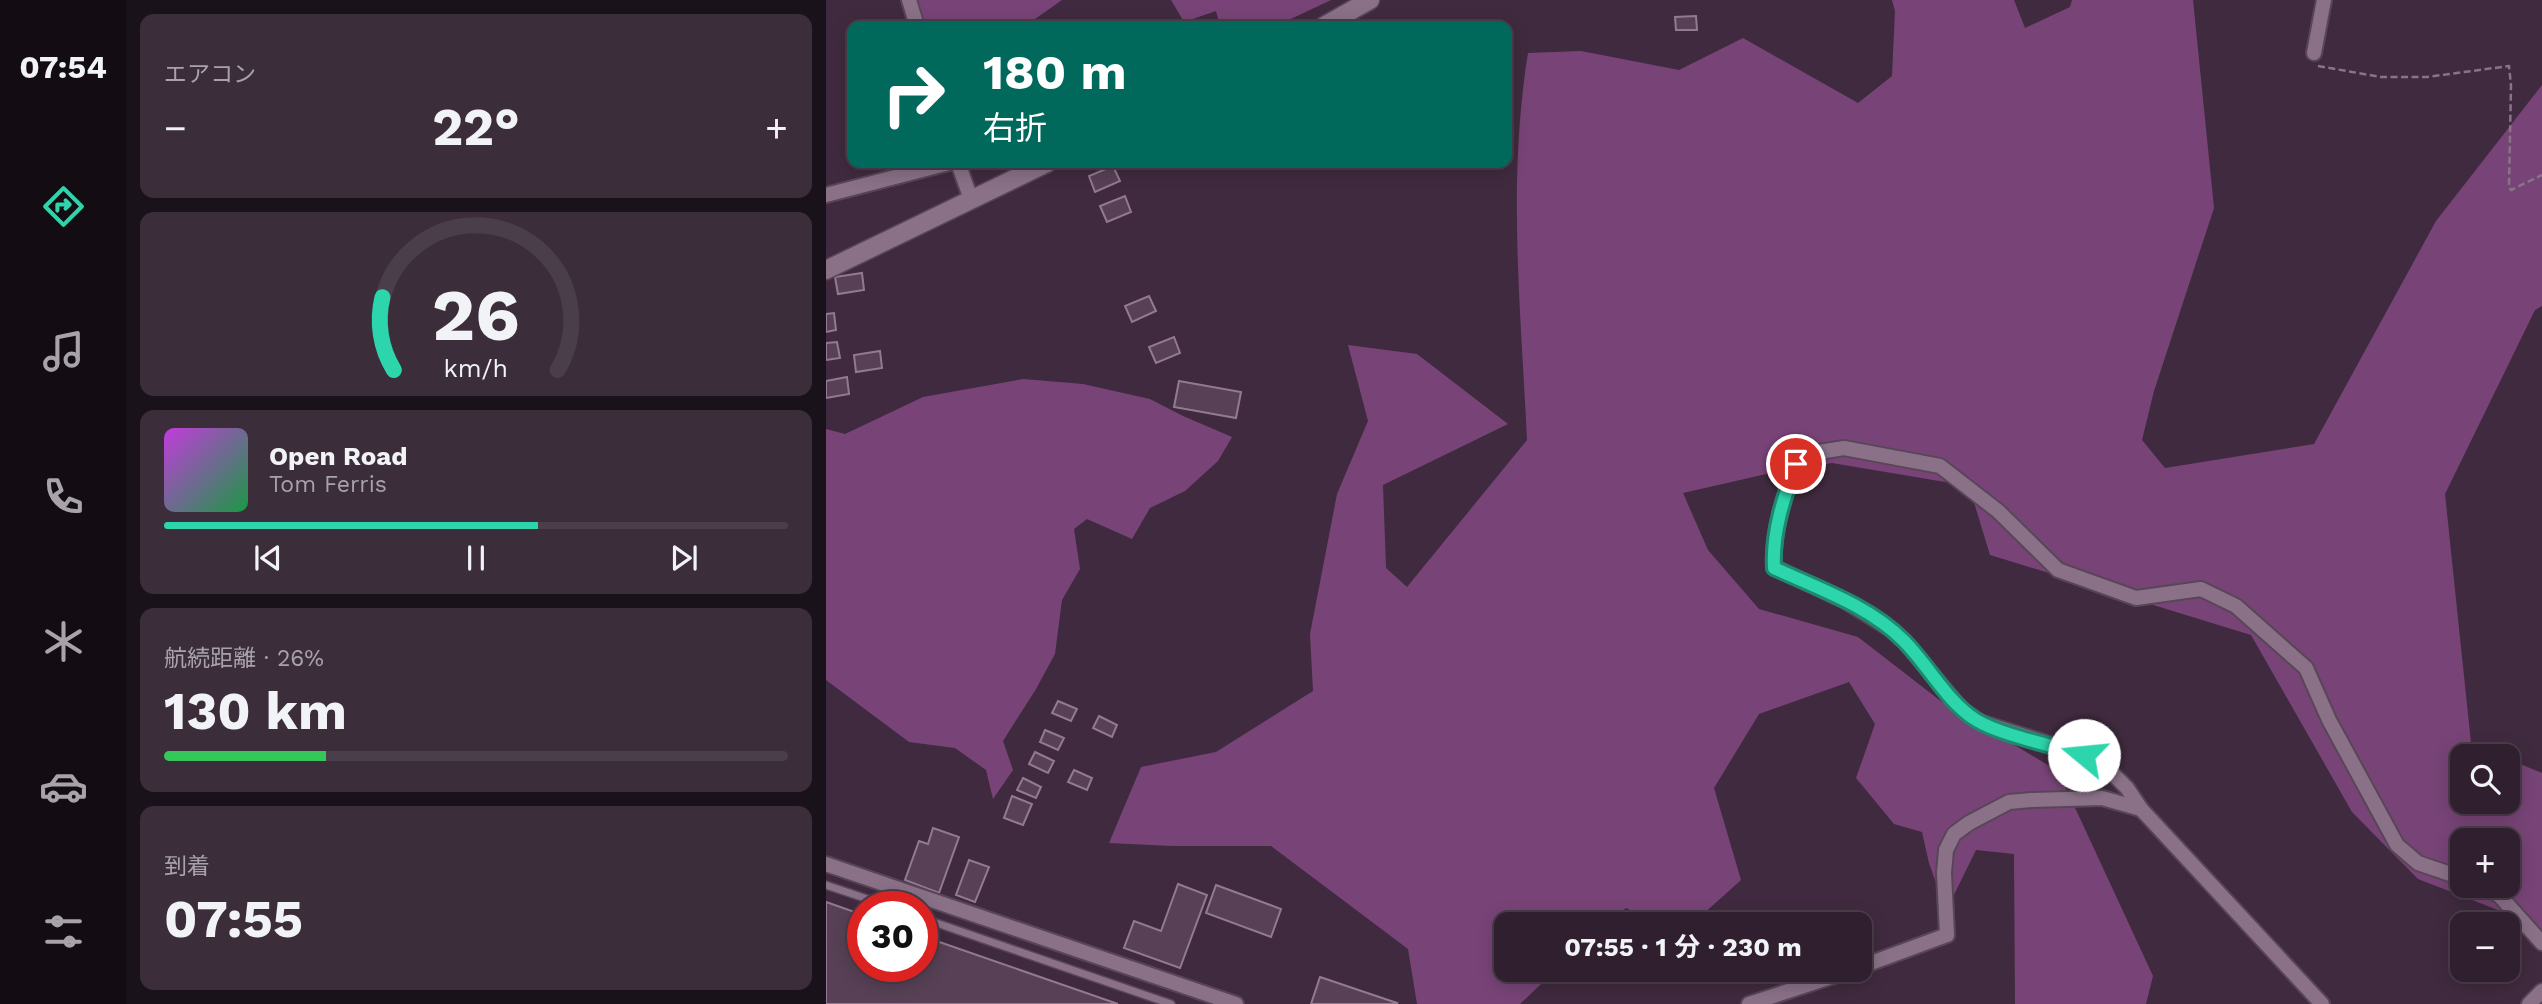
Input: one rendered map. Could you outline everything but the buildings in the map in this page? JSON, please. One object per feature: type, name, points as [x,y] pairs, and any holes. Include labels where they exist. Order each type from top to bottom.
[{"type":"main road","points":[[1333,21],[1370,0]]},
{"type":"main road","points":[[826,270],[1036,168]]},
{"type":"street","points":[[909,0],[916,21]]},
{"type":"street","points":[[2314,53],[2324,0]]},
{"type":"street","points":[[826,195],[929,168]]},
{"type":"street","points":[[960,168],[971,199]]},
{"type":"street","points":[[2322,1004],[2141,809],[2112,774],[2084,755],[1980,722],[1962,710],[1904,641],[1889,628],[1855,607],[1774,568],[1773,548],[1784,496],[1796,464],[1819,452],[1844,448],[1940,466],[1998,512],[2058,570],[2136,598],[2201,589],[2236,606],[2306,668],[2329,720],[2397,845],[2418,863],[2450,874]]},
{"type":"street","points":[[1872,963],[1947,935],[1944,873],[1946,850],[1954,834],[1969,823],[2009,802],[2031,800],[2102,798],[2141,809]]},
{"type":"street","points":[[826,864],[1236,1004]]},
{"type":"street","points":[[2502,898],[2542,943]]},
{"type":"street","points":[[1749,1004],[1816,982]]},
{"type":"street","points":[[2529,1004],[2542,991]]},
{"type":"lane","points":[[826,885],[847,892]]},
{"type":"lane","points":[[938,924],[1171,1004]]},
{"type":"path","points":[[2314,53],[2318,66],[2381,78],[2427,77],[2509,66],[2509,187],[2511,190],[2542,175]]},
{"type":"shaded area","points":[[907,0],[1062,0],[1032,21],[913,21]]},
{"type":"shaded area","points":[[1171,0],[1331,0],[1287,21],[1219,21],[1216,11],[1183,21]]},
{"type":"shaded area","points":[[1892,0],[2014,0],[2025,28],[2070,7],[2072,0],[2193,0],[2214,208],[2154,391],[2142,440],[2165,468],[2314,444],[2436,221],[2542,85],[2542,306],[2535,310],[2445,494],[2471,743],[2473,744],[2450,744],[2450,814],[2520,814],[2520,764],[2542,773],[2542,942],[2520,925],[2520,912],[2503,912],[2467,898],[2520,898],[2520,828],[2450,828],[2450,891],[2418,879],[2352,812],[2251,635],[1990,555],[1969,486],[1832,463],[1683,493],[1708,550],[1759,609],[1858,637],[1942,702],[2058,771],[2153,976],[2146,1004],[2015,1004],[2014,854],[1976,850],[1946,911],[1929,863],[1922,832],[1894,824],[1856,778],[1875,724],[1849,682],[1759,714],[1714,788],[1741,880],[1705,912],[1634,912],[1626,908],[1621,912],[1494,912],[1494,982],[1543,982],[1520,1004],[1417,1004],[1408,949],[1271,846],[1109,843],[1141,767],[1216,752],[1313,691],[1310,634],[1337,494],[1368,421],[1348,345],[1417,354],[1508,424],[1383,485],[1386,568],[1407,587],[1527,440],[1517,198],[1518,149],[1528,53],[1581,51],[1679,70],[1743,38],[1858,103],[1892,76],[1895,11]]},
{"type":"shaded area","points":[[1023,379],[1083,384],[1150,399],[1232,437],[1218,461],[1185,491],[1150,508],[1132,539],[1087,519],[1074,529],[1080,569],[1062,600],[1055,654],[1003,741],[1013,770],[993,799],[986,770],[955,748],[909,742],[826,680],[826,429],[845,434],[923,397]]},
{"type":"route","points":[[1796,464],[1784,496],[1773,548],[1774,568],[1847,602],[1889,628],[1904,641],[1962,710],[1980,722],[2084,755]]}]
